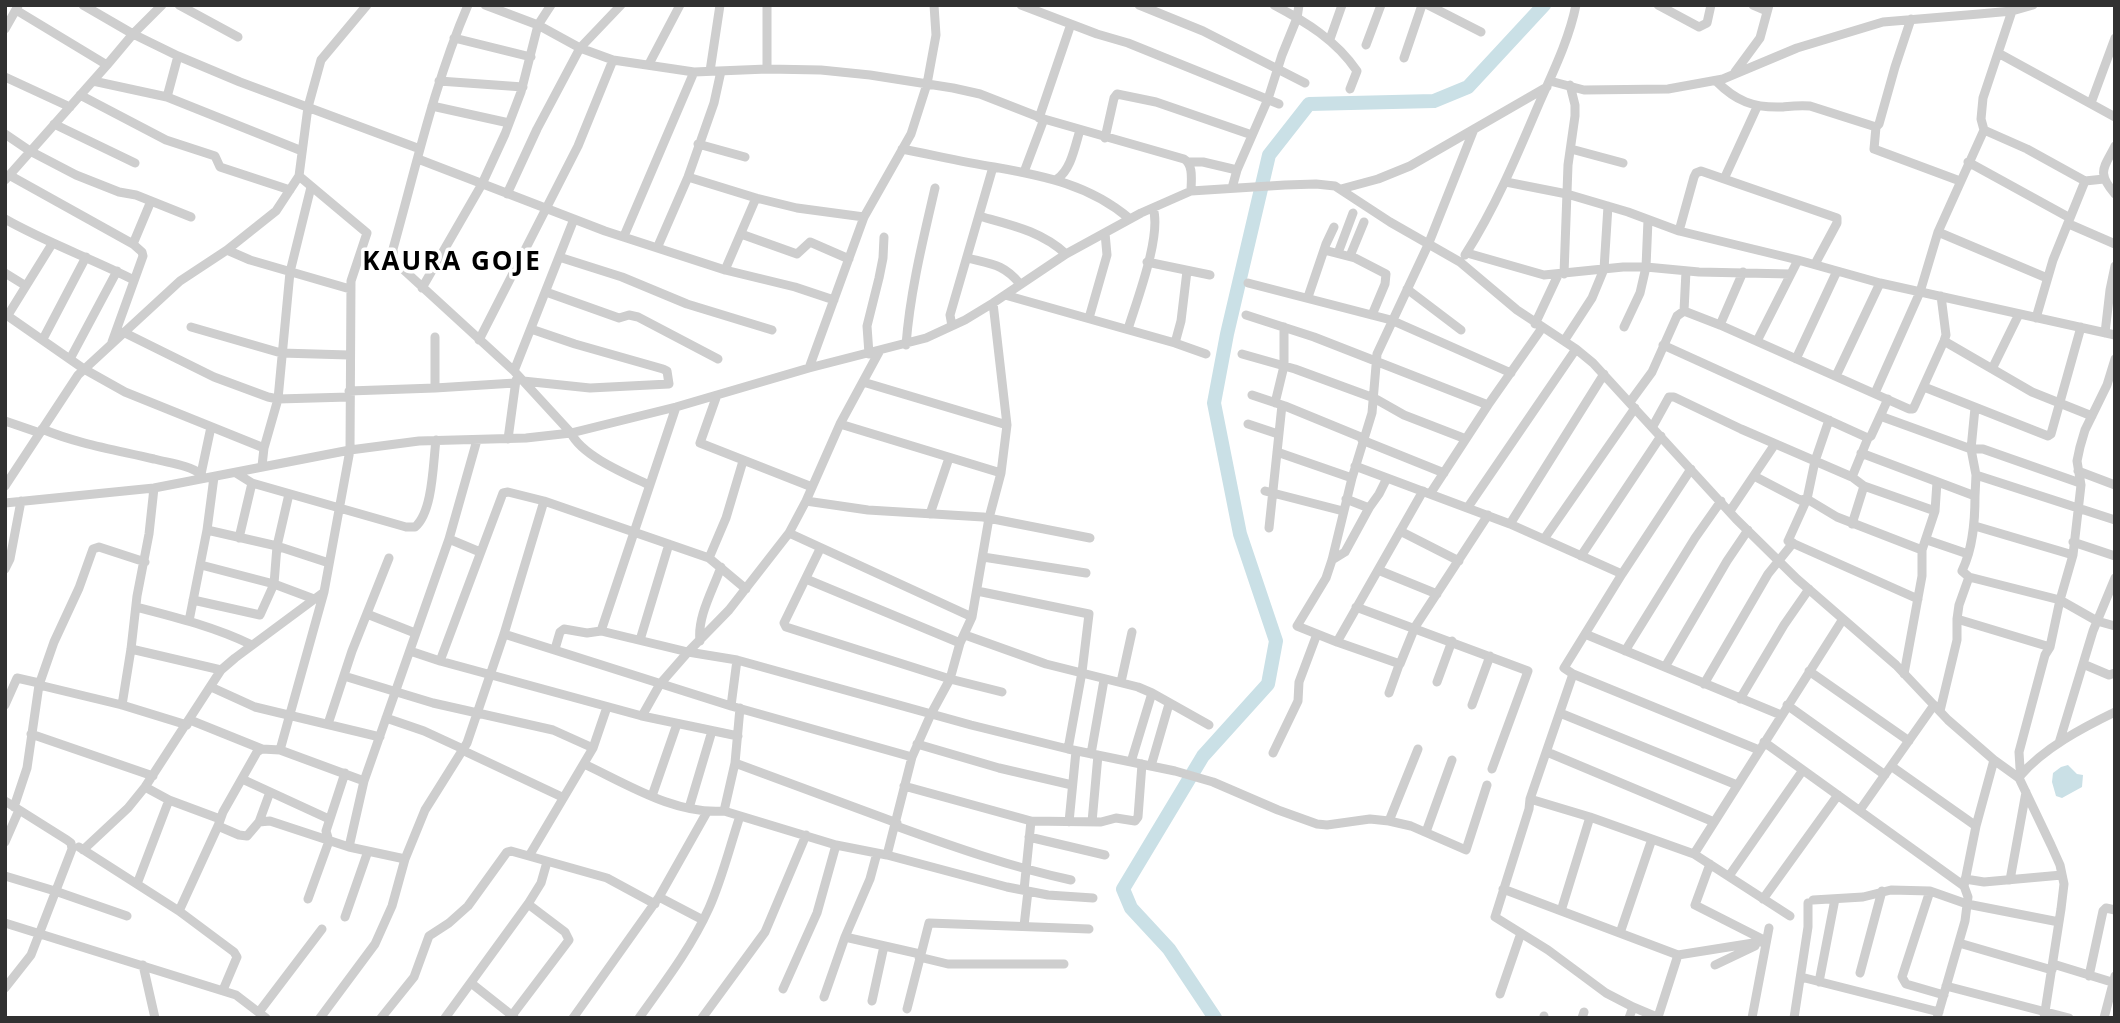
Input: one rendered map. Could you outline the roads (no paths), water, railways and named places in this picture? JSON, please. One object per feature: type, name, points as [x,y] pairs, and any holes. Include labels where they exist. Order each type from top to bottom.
[{"type":"street","points":[[83,5],[178,56],[308,107],[507,194],[725,270],[834,300]]},
{"type":"street","points":[[178,5],[237,37]]},
{"type":"street","points":[[5,486],[78,375],[180,281],[227,250],[276,211],[299,176],[308,107],[321,60],[367,5]]},
{"type":"street","points":[[468,5],[439,81],[392,254],[394,261],[480,340],[571,433],[577,444],[623,473],[649,485]]},
{"type":"street","points":[[485,5],[538,25],[580,48],[613,60],[694,72],[821,70],[927,84],[980,94],[1041,119],[1188,162],[1202,162],[1237,170]]},
{"type":"street","points":[[422,288],[482,184],[523,87],[538,25],[551,5]]},
{"type":"street","points":[[507,194],[540,122],[580,48],[621,5]]},
{"type":"street","points":[[649,65],[680,5]]},
{"type":"street","points":[[710,71],[720,5]]},
{"type":"street","points":[[767,5],[767,69]]},
{"type":"street","points":[[809,368],[864,217],[911,134],[927,84],[936,36],[934,5]]},
{"type":"street","points":[[1021,5],[1128,43],[1279,104]]},
{"type":"street","points":[[1139,5],[1203,31],[1305,83]]},
{"type":"street","points":[[1273,5],[1298,9],[1330,39],[1357,71],[1350,89]]},
{"type":"street","points":[[1330,39],[1342,5]]},
{"type":"street","points":[[1367,45],[1381,5]]},
{"type":"street","points":[[1404,58],[1425,5],[1481,32]]},
{"type":"street","points":[[1460,262],[1484,225],[1506,182],[1548,84],[1576,5]]},
{"type":"street","points":[[1658,5],[1699,27],[1707,23],[1711,5]]},
{"type":"street","points":[[1734,74],[1760,37],[1768,8],[1753,5]]},
{"type":"street","points":[[1949,16],[1951,5]]},
{"type":"street","points":[[1341,189],[1378,179],[1410,166],[1548,84],[1570,85],[1584,90],[1668,89],[1716,81],[1797,48],[1883,22],[2012,11],[2033,5]]},
{"type":"street","points":[[111,344],[143,256],[140,249],[7,178],[156,7]]},
{"type":"street","points":[[5,29],[17,8],[107,65]]},
{"type":"street","points":[[1232,188],[1237,170],[1268,99],[1298,9]]},
{"type":"street","points":[[1875,393],[1920,292],[1938,232],[1984,130],[1981,120],[1983,98],[2000,54],[2012,11]]},
{"type":"street","points":[[1911,19],[1876,127],[1874,149],[1960,181]]},
{"type":"street","points":[[1024,172],[1071,24]]},
{"type":"street","points":[[454,38],[531,57]]},
{"type":"street","points":[[2091,103],[2115,38]]},
{"type":"street","points":[[2000,54],[2115,117]]},
{"type":"street","points":[[167,97],[178,56]]},
{"type":"street","points":[[480,340],[578,146],[613,60]]},
{"type":"street","points":[[658,246],[688,177],[714,103],[721,71]]},
{"type":"street","points":[[624,236],[694,72]]},
{"type":"street","points":[[5,78],[70,107]]},
{"type":"street","points":[[93,80],[167,97],[302,151]]},
{"type":"street","points":[[439,81],[523,87]]},
{"type":"street","points":[[1716,81],[1735,97],[1757,107],[1810,106],[1876,127]]},
{"type":"street","points":[[1337,642],[1400,531],[1426,493],[1444,473],[1511,373],[1539,326],[1561,275],[1576,105],[1570,85]]},
{"type":"street","points":[[1105,138],[1117,94],[1156,102],[1252,135]]},
{"type":"street","points":[[80,95],[166,140],[215,156],[220,167],[290,190]]},
{"type":"street","points":[[432,107],[509,123]]},
{"type":"street","points":[[1724,178],[1757,107]]},
{"type":"street","points":[[54,124],[135,163]]},
{"type":"street","points":[[1399,665],[1297,624],[1326,578],[1332,560],[1355,466],[1370,423],[1377,354],[1428,245],[1474,129]]},
{"type":"street","points":[[1057,179],[1065,172],[1080,130]]},
{"type":"street","points":[[1984,130],[2027,149],[2085,181],[2104,179]]},
{"type":"street","points":[[5,134],[30,151],[103,186],[126,194],[136,194],[191,217]]},
{"type":"street","points":[[698,144],[745,157]]},
{"type":"street","points":[[2115,146],[2103,169],[2104,179],[2115,194]]},
{"type":"street","points":[[902,149],[1057,179],[1097,196],[1130,219]]},
{"type":"street","points":[[1571,149],[1623,163]]},
{"type":"street","points":[[1188,162],[1191,169],[1191,191]]},
{"type":"street","points":[[1968,162],[2115,244]]},
{"type":"street","points":[[952,326],[950,315],[993,167]]},
{"type":"street","points":[[1679,231],[1696,173],[1701,171],[1837,218],[1838,223],[1815,264]]},
{"type":"street","points":[[280,750],[324,592],[350,450],[350,289],[367,233],[299,176]]},
{"type":"street","points":[[688,177],[797,208],[864,217]]},
{"type":"street","points":[[2036,318],[2053,260],[2085,181]]},
{"type":"street","points":[[1506,182],[1567,194],[1679,231],[1815,264],[1880,283],[2110,334],[2115,266]]},
{"type":"street","points":[[5,503],[154,488],[350,450],[436,440],[508,439],[571,433],[676,407],[809,368],[906,345],[952,326],[993,303],[1066,254],[1130,219],[1191,191],[1329,184],[1460,262],[1539,326],[1576,349],[1604,374],[1730,512],[1778,560],[1994,760],[2021,775]]},
{"type":"street","points":[[262,466],[264,448],[278,399],[290,272],[311,187]]},
{"type":"street","points":[[906,345],[908,319],[935,188]]},
{"type":"street","points":[[725,270],[755,198]]},
{"type":"street","points":[[133,244],[151,201]]},
{"type":"street","points":[[1564,341],[1592,298],[1604,269],[1608,206]]},
{"type":"street","points":[[1128,329],[1155,235],[1156,218],[1153,208]]},
{"type":"street","points":[[1338,253],[1353,213]]},
{"type":"street","points":[[979,216],[1034,232],[1055,243],[1066,254]]},
{"type":"street","points":[[5,219],[52,244],[134,280]]},
{"type":"street","points":[[508,439],[517,377],[531,329],[574,219]]},
{"type":"street","points":[[1623,327],[1640,293],[1646,267],[1648,220]]},
{"type":"street","points":[[1350,256],[1364,222]]},
{"type":"street","points":[[1308,298],[1334,227]]},
{"type":"street","points":[[1938,232],[2048,278]]},
{"type":"street","points":[[1089,317],[1107,256],[1105,233]]},
{"type":"street","points":[[741,234],[797,254],[810,243],[849,259]]},
{"type":"street","points":[[869,354],[867,326],[880,278],[884,237]]},
{"type":"street","points":[[52,244],[6,314],[84,369],[125,392],[264,448]]},
{"type":"street","points":[[227,250],[250,260],[350,289]]},
{"type":"street","points":[[1324,250],[1350,256],[1386,274],[1385,284],[1371,315]]},
{"type":"street","points":[[1466,253],[1535,273],[1561,275],[1646,267],[1790,274]]},
{"type":"street","points":[[43,339],[86,257]]},
{"type":"street","points":[[559,257],[622,277],[687,304],[772,330]]},
{"type":"street","points":[[967,258],[1004,268],[1020,284]]},
{"type":"street","points":[[1757,341],[1798,260]]},
{"type":"street","points":[[1147,262],[1210,275]]},
{"type":"street","points":[[70,359],[117,271]]},
{"type":"street","points":[[1175,343],[1181,321],[1187,271]]},
{"type":"street","points":[[1684,311],[1686,271]]},
{"type":"street","points":[[1796,359],[1837,271]]},
{"type":"street","points":[[1720,325],[1743,272]]},
{"type":"street","points":[[5,273],[26,286]]},
{"type":"street","points":[[1248,283],[1391,320],[1511,373]]},
{"type":"street","points":[[1836,376],[1880,283]]},
{"type":"street","points":[[1406,289],[1461,330]]},
{"type":"street","points":[[546,292],[619,318],[629,315],[638,317],[718,359]]},
{"type":"street","points":[[1005,295],[1089,317],[1206,354]]},
{"type":"street","points":[[1684,311],[1913,409],[1946,335],[1941,296]]},
{"type":"street","points":[[824,997],[845,936],[897,824],[912,757],[950,678],[972,617],[989,518],[1001,474],[1007,425],[993,303]]},
{"type":"street","points":[[1544,539],[1632,405],[1652,372],[1677,316],[1684,311]]},
{"type":"street","points":[[1992,369],[2019,314]]},
{"type":"street","points":[[1246,315],[1377,361],[1488,405]]},
{"type":"street","points":[[191,327],[281,353],[349,355]]},
{"type":"street","points":[[1269,528],[1269,492],[1277,452],[1284,366],[1284,327]]},
{"type":"street","points":[[1924,387],[2048,436],[2051,434],[2081,327]]},
{"type":"street","points":[[123,332],[214,377],[249,392],[278,399],[435,388],[517,377],[590,388],[669,384],[667,371],[663,369],[531,329]]},
{"type":"street","points":[[435,337],[435,388]]},
{"type":"street","points":[[1944,341],[2032,392],[2092,416]]},
{"type":"street","points":[[1663,345],[1868,438]]},
{"type":"street","points":[[1468,507],[1576,349]]},
{"type":"street","points":[[642,716],[660,684],[746,589],[789,533],[840,424],[879,352]]},
{"type":"street","points":[[1242,354],[1374,398],[1404,415],[1466,439]]},
{"type":"street","points":[[2044,1015],[2064,884],[2060,865],[2021,775],[2020,751],[2073,555],[2080,483],[2077,461],[2080,447],[2092,416],[2112,378],[2115,359]]},
{"type":"street","points":[[1510,523],[1604,374]]},
{"type":"street","points":[[863,382],[1007,425]]},
{"type":"street","points":[[717,395],[700,443],[812,488]]},
{"type":"street","points":[[1252,395],[1444,473]]},
{"type":"street","points":[[1653,426],[1669,397],[1674,397],[1852,477],[1864,486],[1935,511]]},
{"type":"street","points":[[1852,477],[1888,399]]},
{"type":"street","points":[[601,631],[676,407]]},
{"type":"street","points":[[1975,408],[1970,449],[1976,475],[1975,526],[1962,571],[1969,577],[2060,600],[2097,621],[2115,626]]},
{"type":"street","points":[[1880,416],[1970,449],[1983,449],[2080,483]]},
{"type":"street","points":[[1788,541],[1807,499],[1815,461],[1829,420]]},
{"type":"street","points":[[5,421],[192,469],[202,477]]},
{"type":"street","points":[[840,424],[1001,474]]},
{"type":"street","points":[[1248,424],[1278,434]]},
{"type":"street","points":[[202,477],[211,427]]},
{"type":"street","points":[[1581,556],[1661,436]]},
{"type":"street","points":[[236,473],[252,483],[289,494],[406,527],[417,526],[427,506],[436,440]]},
{"type":"street","points":[[349,847],[364,781],[449,539],[477,440]]},
{"type":"street","points":[[1730,512],[1775,444]]},
{"type":"street","points":[[1277,452],[1352,478]]},
{"type":"street","points":[[1861,453],[1975,496]]},
{"type":"street","points":[[930,514],[949,457]]},
{"type":"street","points":[[709,558],[726,518],[743,461]]},
{"type":"street","points":[[1355,466],[1510,523],[1622,574]]},
{"type":"street","points":[[1691,469],[1564,668],[1573,674],[1761,746],[1803,770],[1964,883],[2062,875]]},
{"type":"street","points":[[2078,471],[2115,485]]},
{"type":"street","points":[[1976,475],[2115,520]]},
{"type":"street","points":[[1754,476],[1800,500],[1807,499],[1852,524],[1922,550]]},
{"type":"street","points":[[189,621],[201,565],[214,477]]},
{"type":"street","points":[[1332,560],[1345,552],[1387,478]]},
{"type":"street","points":[[1904,674],[1922,576],[1922,550],[1935,511],[1937,482]]},
{"type":"street","points":[[239,538],[252,483]]},
{"type":"street","points":[[1852,524],[1864,486]]},
{"type":"street","points":[[122,705],[154,488]]},
{"type":"street","points":[[1269,492],[1343,511]]},
{"type":"street","points":[[440,662],[503,493],[544,502],[709,558],[746,589]]},
{"type":"street","points":[[193,600],[260,615],[274,584],[277,547],[289,494]]},
{"type":"street","points":[[1346,499],[1369,508]]},
{"type":"street","points":[[5,569],[10,559],[21,501]]},
{"type":"street","points":[[806,501],[868,510],[989,518],[1090,538]]},
{"type":"street","points":[[1625,651],[1721,501]]},
{"type":"street","points":[[320,1018],[375,944],[392,906],[405,859],[425,810],[462,750],[504,634],[544,502]]},
{"type":"street","points":[[1389,692],[1415,628],[1488,515]]},
{"type":"street","points":[[1975,526],[2073,555]]},
{"type":"street","points":[[207,530],[329,563]]},
{"type":"street","points":[[1665,667],[1748,530]]},
{"type":"street","points":[[1400,531],[1459,561]]},
{"type":"street","points":[[789,533],[972,617]]},
{"type":"street","points":[[449,539],[480,552]]},
{"type":"street","points":[[1927,540],[1968,555]]},
{"type":"street","points":[[1704,684],[1778,560],[1793,543],[1788,541]]},
{"type":"street","points":[[1788,541],[1917,599]]},
{"type":"street","points":[[2073,542],[2115,556]]},
{"type":"street","points":[[640,640],[669,544]]},
{"type":"street","points":[[5,842],[27,768],[39,684],[93,549],[99,547],[145,562]]},
{"type":"street","points":[[820,549],[784,623],[786,626],[1002,692]]},
{"type":"street","points":[[983,557],[1086,573]]},
{"type":"street","points":[[328,724],[389,558]]},
{"type":"street","points":[[201,565],[274,584],[314,599]]},
{"type":"street","points":[[700,641],[706,605],[721,567]]},
{"type":"street","points":[[1378,570],[1437,594]]},
{"type":"street","points":[[1860,810],[1909,741],[1937,708],[1957,640],[1956,619],[1969,577]]},
{"type":"street","points":[[2059,743],[2097,621],[2115,578]]},
{"type":"street","points":[[806,579],[963,639],[1152,693],[1209,725]]},
{"type":"street","points":[[1740,699],[1809,589]]},
{"type":"street","points":[[976,591],[1088,614],[1090,619],[1072,750],[1069,822]]},
{"type":"street","points":[[83,850],[128,808],[145,787],[221,670],[324,592]]},
{"type":"street","points":[[136,607],[189,621],[252,645]]},
{"type":"street","points":[[1356,607],[1528,671],[1492,769]]},
{"type":"street","points":[[367,614],[415,633]]},
{"type":"street","points":[[1694,854],[1843,619]]},
{"type":"street","points":[[1956,619],[2050,647]]},
{"type":"street","points":[[555,649],[564,629],[587,633],[601,631],[688,652],[737,660],[1072,750],[1175,771],[1213,782],[1317,824],[1370,819],[1389,821],[1426,832],[1466,850],[1487,785]]},
{"type":"street","points":[[1121,682],[1132,632]]},
{"type":"street","points":[[504,634],[735,707],[912,757]]},
{"type":"street","points":[[1273,752],[1298,701],[1299,682],[1317,634]]},
{"type":"street","points":[[1585,634],[1781,715]]},
{"type":"street","points":[[1437,682],[1452,642]]},
{"type":"street","points":[[131,649],[221,670]]},
{"type":"street","points":[[410,651],[440,662],[607,707],[738,736]]},
{"type":"street","points":[[1472,705],[1490,656]]},
{"type":"street","points":[[724,811],[738,736],[735,707],[737,660]]},
{"type":"street","points":[[2083,664],[2109,675],[2115,673]]},
{"type":"street","points":[[1810,671],[1909,741]]},
{"type":"street","points":[[1573,674],[1530,799],[1495,916],[1548,950],[1606,993],[1659,1017],[1678,955]]},
{"type":"street","points":[[344,676],[395,693],[553,730],[593,748]]},
{"type":"street","points":[[5,705],[17,678],[189,722],[262,749],[280,750],[364,781]]},
{"type":"street","points":[[1092,822],[1095,754],[1104,680]]},
{"type":"street","points":[[211,687],[244,703],[380,737]]},
{"type":"street","points":[[1131,762],[1152,693]]},
{"type":"street","points":[[904,786],[1031,821],[1092,822],[1116,818],[1136,821],[1147,765],[1169,704]]},
{"type":"street","points":[[1787,705],[1885,775]]},
{"type":"street","points":[[529,856],[593,748],[607,707]]},
{"type":"street","points":[[2021,775],[2059,743],[2088,724],[2115,712]]},
{"type":"street","points":[[1560,713],[1737,785]]},
{"type":"street","points":[[386,718],[424,731],[562,797]]},
{"type":"street","points":[[652,796],[677,724]]},
{"type":"street","points":[[689,808],[712,730]]},
{"type":"street","points":[[31,734],[153,776]]},
{"type":"street","points":[[917,744],[999,768],[1072,785]]},
{"type":"street","points":[[179,911],[219,822],[257,752],[262,749]]},
{"type":"street","points":[[1389,821],[1418,749]]},
{"type":"street","points":[[1547,752],[1714,822]]},
{"type":"street","points":[[1426,832],[1452,760]]},
{"type":"street","points":[[1801,977],[1938,1015],[1965,921],[1968,897],[1964,883],[1994,760]]},
{"type":"street","points":[[735,763],[969,852],[1026,870],[1071,880]]},
{"type":"street","points":[[584,764],[652,796],[689,808],[707,812],[724,811],[836,845],[1026,891],[1093,898]]},
{"type":"street","points":[[1891,766],[1976,826]]},
{"type":"street","points":[[1728,876],[1803,770]]},
{"type":"street","points":[[308,899],[329,841],[326,835],[345,774]]},
{"type":"street","points":[[242,779],[330,820]]},
{"type":"street","points":[[145,787],[219,822],[239,835],[247,836],[260,822],[270,792]]},
{"type":"street","points":[[2010,880],[2026,790]]},
{"type":"street","points":[[1763,899],[1838,794]]},
{"type":"street","points":[[1530,799],[1694,854],[1790,916]]},
{"type":"street","points":[[137,884],[169,800]]},
{"type":"street","points":[[5,801],[179,911],[237,955],[223,990]]},
{"type":"street","points":[[573,1018],[657,901],[707,812]]},
{"type":"street","points":[[639,1018],[710,906],[740,816]]},
{"type":"street","points":[[1560,911],[1590,817]]},
{"type":"street","points":[[260,822],[270,821],[349,847],[405,859]]},
{"type":"street","points":[[1024,926],[1031,821]]},
{"type":"street","points":[[702,1018],[765,932],[806,835]]},
{"type":"street","points":[[1029,837],[1105,855]]},
{"type":"street","points":[[1620,933],[1651,839]]},
{"type":"street","points":[[5,988],[26,962],[40,933],[72,849],[71,843]]},
{"type":"street","points":[[783,989],[817,914],[836,845]]},
{"type":"street","points":[[345,917],[368,851]]},
{"type":"street","points":[[381,1018],[419,969],[429,936],[468,906],[511,851],[607,878],[703,920]]},
{"type":"street","points":[[446,1018],[528,904],[541,883],[547,862]]},
{"type":"street","points":[[1695,905],[1710,864]]},
{"type":"street","points":[[5,876],[127,916]]},
{"type":"street","points":[[1503,889],[1678,955],[1766,941]]},
{"type":"street","points":[[1794,1018],[1811,901],[1863,897],[1891,890],[1930,891],[1967,904],[2059,922]]},
{"type":"street","points":[[1860,973],[1882,891]]},
{"type":"street","points":[[1930,891],[1902,977],[1906,984],[2044,1015],[2069,1018]]},
{"type":"street","points":[[1819,982],[1835,900]]},
{"type":"street","points":[[471,983],[512,1017],[569,940],[565,932],[528,904]]},
{"type":"street","points":[[1695,905],[1751,936]]},
{"type":"street","points":[[1695,905],[1766,941]]},
{"type":"street","points":[[2089,976],[2103,911],[2106,908],[2115,910]]},
{"type":"street","points":[[907,1009],[928,924],[931,922],[1089,929]]},
{"type":"street","points":[[5,923],[223,990],[241,997],[262,1015],[323,929]]},
{"type":"street","points":[[1752,1018],[1769,928]]},
{"type":"street","points":[[1500,994],[1521,933]]},
{"type":"street","points":[[845,936],[948,964],[1064,964]]},
{"type":"street","points":[[1715,965],[1766,941]]},
{"type":"street","points":[[1959,943],[2114,981],[2104,1018]]},
{"type":"street","points":[[872,1001],[884,946]]},
{"type":"street","points":[[143,965],[155,1018]]},
{"type":"street","points":[[1629,1018],[1633,1007]]},
{"type":"water","points":[[2068,765],[2077,774],[2083,775],[2082,787],[2062,798],[2056,796],[2052,782],[2053,773]]},
{"type":"waterway","points":[[1215,1018],[1169,949],[1131,908],[1123,889],[1203,756],[1268,684],[1276,641],[1240,534],[1214,403],[1227,334],[1269,155],[1309,104],[1434,101],[1468,87],[1544,5]]},
{"type":"district","name":"KAURA GOJE","points":[[452,263]]}]
